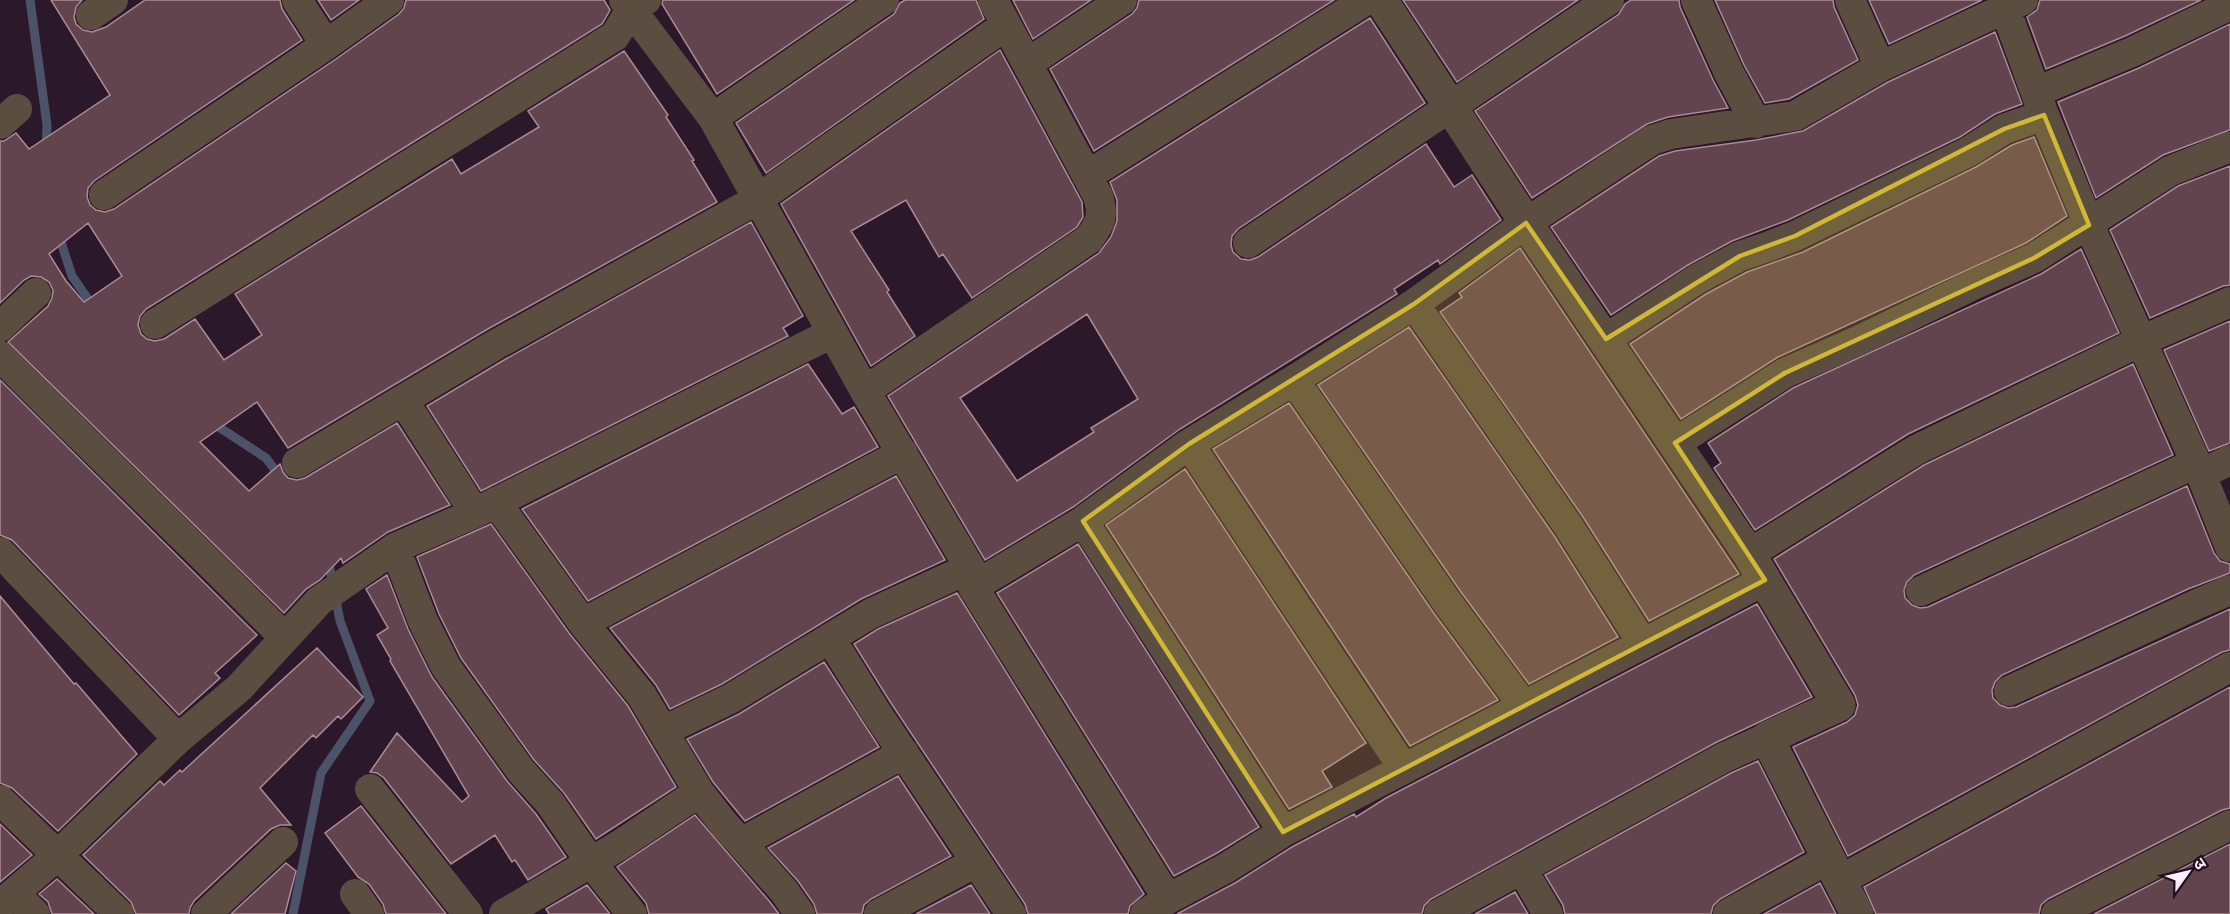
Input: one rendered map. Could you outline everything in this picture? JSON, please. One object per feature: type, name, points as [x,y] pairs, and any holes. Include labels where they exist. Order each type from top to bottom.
[{"type":"street","points":[[297,0],[326,45]]},
{"type":"street","points":[[104,195],[389,0]]},
{"type":"street","points":[[713,118],[884,0]]},
{"type":"street","points":[[1028,63],[1122,0]]},
{"type":"street","points":[[1087,176],[1366,0]]},
{"type":"street","points":[[1381,0],[1526,223],[1757,567],[1839,705],[1724,758],[1439,914]]},
{"type":"street","points":[[1248,243],[1609,0]]},
{"type":"street","points":[[1696,0],[1729,73],[1756,123]]},
{"type":"street","points":[[1850,0],[1880,67]]},
{"type":"street","points":[[663,731],[730,699],[870,614],[971,577],[1083,520],[1189,444],[1414,304],[1526,223],[1652,140],[1671,134],[1795,116],[1880,67],[2010,3],[2040,104],[2089,225],[2198,469],[2230,547]]},
{"type":"street","points":[[155,324],[615,36],[634,4],[713,118],[1156,907],[1226,868],[1283,832],[1642,644],[1757,567],[1916,450],[2141,341],[2230,302]]},
{"type":"street","points":[[1606,339],[1696,279],[1740,256],[1795,236],[1968,152],[2040,104],[2132,52],[2230,5]]},
{"type":"street","points":[[297,463],[495,345],[758,199],[999,12],[1098,196],[1102,211],[1099,224],[1089,239],[865,391]]},
{"type":"street","points":[[1675,443],[1785,373],[2034,258],[2089,225],[2123,200],[2170,171],[2230,147]]},
{"type":"street","points":[[0,327],[36,293]]},
{"type":"street","points":[[1414,304],[1569,527],[1642,644]]},
{"type":"street","points":[[16,904],[57,856],[178,739],[239,688],[319,601],[395,548],[485,508],[832,333]]},
{"type":"street","points":[[0,356],[285,638]]},
{"type":"street","points":[[1294,380],[1447,602],[1524,706]]},
{"type":"street","points":[[403,400],[485,508],[642,696],[699,792],[784,891],[800,914]]},
{"type":"street","points":[[1189,444],[1404,769]]},
{"type":"street","points":[[583,623],[903,453]]},
{"type":"street","points":[[1921,591],[2198,469],[2230,460]]},
{"type":"street","points":[[1083,520],[1283,832]]},
{"type":"street","points":[[395,548],[423,621],[446,667],[521,771],[550,803],[590,861],[632,914]]},
{"type":"street","points":[[0,552],[178,739]]},
{"type":"street","points":[[2009,692],[2230,590]]},
{"type":"street","points":[[830,638],[1011,914]]},
{"type":"street","points":[[1728,914],[1833,870],[2230,667]]},
{"type":"street","points":[[1767,738],[1857,914]]},
{"type":"street","points":[[741,843],[904,753]]},
{"type":"street","points":[[370,789],[468,914]]},
{"type":"street","points":[[504,914],[620,845],[699,792]]},
{"type":"street","points":[[0,800],[119,914]]},
{"type":"street","points":[[2056,914],[2230,825]]},
{"type":"street","points":[[206,914],[283,842]]},
{"type":"street","points":[[879,914],[976,862]]},
{"type":"street","points":[[1522,869],[1548,914]]},
{"type":"highlighted area","points":[[2044,115],[2089,225],[2034,258],[1785,373],[1675,443],[1765,580],[1283,832],[1083,521],[1189,444],[1414,304],[1526,223],[1606,339],[1740,256],[1795,236],[2004,129]]},
{"type":"building","points":[[51,0],[82,0],[76,7],[74,17],[76,24],[83,30],[92,32],[106,27],[145,0],[280,0],[282,9],[302,40],[94,181],[88,188],[87,197],[90,205],[96,210],[105,212],[114,209],[336,59],[399,14],[406,0],[604,0],[610,10],[602,24],[146,309],[140,316],[138,325],[141,334],[155,341],[164,339],[195,319],[224,360],[262,335],[235,294],[452,159],[461,174],[539,127],[528,111],[624,51],[668,115],[666,117],[694,160],[692,161],[717,202],[486,330],[288,448],[257,402],[200,442],[249,491],[280,464],[288,478],[297,480],[305,478],[397,423],[450,505],[388,532],[343,563],[341,558],[320,580],[306,589],[284,613],[8,342],[48,306],[53,290],[49,282],[41,277],[31,276],[0,303],[0,141],[16,133],[29,149],[110,95]],"holes":[[[88,223],[122,276],[84,302],[66,281],[49,254]]]},
{"type":"building","points":[[318,0],[359,0],[331,20]]},
{"type":"building","points":[[663,0],[854,0],[717,94],[662,4]]},
{"type":"building","points":[[905,0],[976,0],[984,19],[766,173],[736,123],[894,14],[900,3]]},
{"type":"building","points":[[1013,0],[1091,0],[1033,39]]},
{"type":"building","points":[[1139,0],[1334,0],[1094,151],[1050,69],[1132,14]]},
{"type":"building","points":[[1403,0],[1578,0],[1457,82]]},
{"type":"building","points":[[1631,0],[1679,0],[1680,7],[1713,80],[1728,108],[1668,117],[1647,124],[1532,198],[1475,111],[1619,14],[1625,4]]},
{"type":"building","points":[[1715,0],[1833,0],[1858,60],[1789,99],[1765,103],[1744,65]]},
{"type":"building","points":[[1869,0],[1982,0],[1889,44]]},
{"type":"building","points":[[2040,0],[2201,0],[2125,36],[2046,69],[2027,17],[2037,10]]},
{"type":"building","points":[[1370,18],[1425,103],[1238,229],[1232,236],[1233,252],[1241,259],[1250,260],[1258,257],[1426,144],[1454,187],[1472,175],[1501,220],[1440,264],[1438,260],[1394,289],[1397,294],[1180,429],[1073,507],[985,560],[888,396],[1099,253],[1111,237],[1117,221],[1117,200],[1110,182]],"holes":[[[1087,314],[1138,399],[1091,428],[1094,432],[1017,481],[960,398]]]},
{"type":"building","points":[[2230,24],[2230,130],[2163,155],[2096,198],[2058,102],[2139,68]]},
{"type":"building","points":[[1995,32],[2022,104],[1995,114],[1960,137],[1788,220],[1732,241],[1688,265],[1611,315],[1551,227],[1659,156],[1675,151],[1803,131],[1888,82]]},
{"type":"building","points":[[1000,50],[1082,202],[1083,217],[1077,227],[972,298],[943,254],[939,257],[906,200],[851,231],[915,336],[871,366],[781,204]]},
{"type":"building","points":[[2034,137],[2067,216],[2026,243],[1778,357],[1681,419],[1630,344],[1706,294],[1747,272],[1803,252],[1976,167],[2012,145]]},
{"type":"building","points":[[2230,166],[2230,285],[2150,318],[2110,230],[2178,186]]},
{"type":"building","points":[[751,222],[803,316],[783,328],[788,336],[481,491],[427,406],[504,360]]},
{"type":"building","points":[[1520,248],[1739,574],[1649,621],[1583,517],[1440,312],[1462,297],[1459,293]]},
{"type":"building","points":[[2081,249],[2119,333],[1908,434],[1755,530],[1714,468],[1721,463],[1708,443],[1793,388],[2041,274]]},
{"type":"building","points":[[2230,321],[2230,443],[2209,451],[2164,350]]},
{"type":"building","points":[[1409,327],[1555,537],[1618,637],[1529,684],[1461,592],[1318,385]]},
{"type":"building","points":[[808,364],[842,414],[854,407],[878,447],[588,601],[522,509]]},
{"type":"building","points":[[2133,364],[2173,455],[1914,575],[1907,582],[1904,590],[1905,598],[1912,605],[1920,608],[1928,607],[2187,486],[2214,553],[2220,561],[2230,564],[2230,573],[2188,589],[2002,675],[1995,682],[1992,690],[1993,698],[2000,705],[2008,708],[2016,707],[2230,609],[2230,650],[2222,652],[1848,856],[1793,747],[1847,722],[1855,715],[1858,705],[1855,695],[1774,559],[1924,465]]},
{"type":"building","points":[[0,380],[257,635],[215,673],[220,678],[179,715],[12,540],[0,535]]},
{"type":"building","points":[[1289,403],[1433,612],[1498,700],[1410,746],[1213,449]]},
{"type":"building","points":[[1185,469],[1366,743],[1322,771],[1332,787],[1289,809],[1106,525]]},
{"type":"building","points":[[896,476],[945,560],[861,599],[722,684],[670,709],[656,685],[610,628]]},
{"type":"building","points":[[491,524],[569,633],[628,706],[676,787],[596,839],[564,793],[534,760],[461,658],[439,614],[417,557]]},
{"type":"building","points":[[1078,544],[1259,827],[1174,876],[997,593]]},
{"type":"building","points":[[387,575],[408,629],[432,677],[507,781],[536,814],[566,857],[528,880],[515,860],[512,862],[495,835],[451,864],[384,778],[377,773],[370,772],[397,733],[462,802],[469,796],[377,635],[388,628],[366,589]]},
{"type":"building","points":[[957,593],[1144,894],[1130,906],[1128,914],[1028,914],[1025,904],[854,644],[878,629]]},
{"type":"building","points":[[0,596],[137,754],[58,831],[12,788],[0,783]]},
{"type":"building","points":[[1757,604],[1812,697],[1715,743],[1431,899],[1424,906],[1422,914],[1177,914],[1235,883],[1292,847],[1354,814],[1356,817],[1386,798]]},
{"type":"building","points":[[317,648],[363,697],[341,719],[338,716],[316,738],[313,735],[260,788],[291,825],[280,825],[271,829],[194,901],[189,914],[136,914],[131,902],[83,855],[160,781],[164,785],[180,770],[182,772]]},
{"type":"building","points":[[824,662],[879,747],[745,821],[713,782],[687,739],[739,714]]},
{"type":"building","points":[[2230,687],[2230,808],[2048,899],[2041,905],[2039,914],[1876,914],[1864,887]]},
{"type":"building","points":[[1758,761],[1804,852],[1720,899],[1713,906],[1711,914],[1565,914],[1563,905],[1545,875],[1731,773]]},
{"type":"building","points":[[898,776],[951,856],[871,899],[864,905],[862,914],[817,914],[814,904],[798,881],[768,848]]},
{"type":"building","points":[[361,806],[446,914],[386,914],[383,904],[369,884],[358,877],[325,833]]},
{"type":"building","points":[[695,815],[779,914],[649,914],[646,903],[617,867]]},
{"type":"building","points":[[0,824],[32,855],[0,882]]},
{"type":"building","points":[[2230,844],[2230,914],[2094,914]]},
{"type":"building","points":[[286,863],[296,871],[285,914],[231,914]]},
{"type":"building","points":[[57,879],[94,914],[52,914],[48,902],[39,894]]},
{"type":"building","points":[[1820,883],[1836,914],[1764,914]]},
{"type":"building","points":[[587,885],[610,914],[549,914],[546,909]]},
{"type":"building","points":[[971,885],[990,914],[916,914]]},
{"type":"building","points":[[1515,892],[1528,914],[1475,914]]},
{"type":"waterway","points":[[30,0],[47,125],[46,149]]},
{"type":"waterway","points":[[58,233],[72,276],[95,309]]},
{"type":"waterway","points":[[211,422],[266,458],[281,478]]},
{"type":"waterway","points":[[293,914],[321,773],[370,701],[340,621],[328,559]]}]
